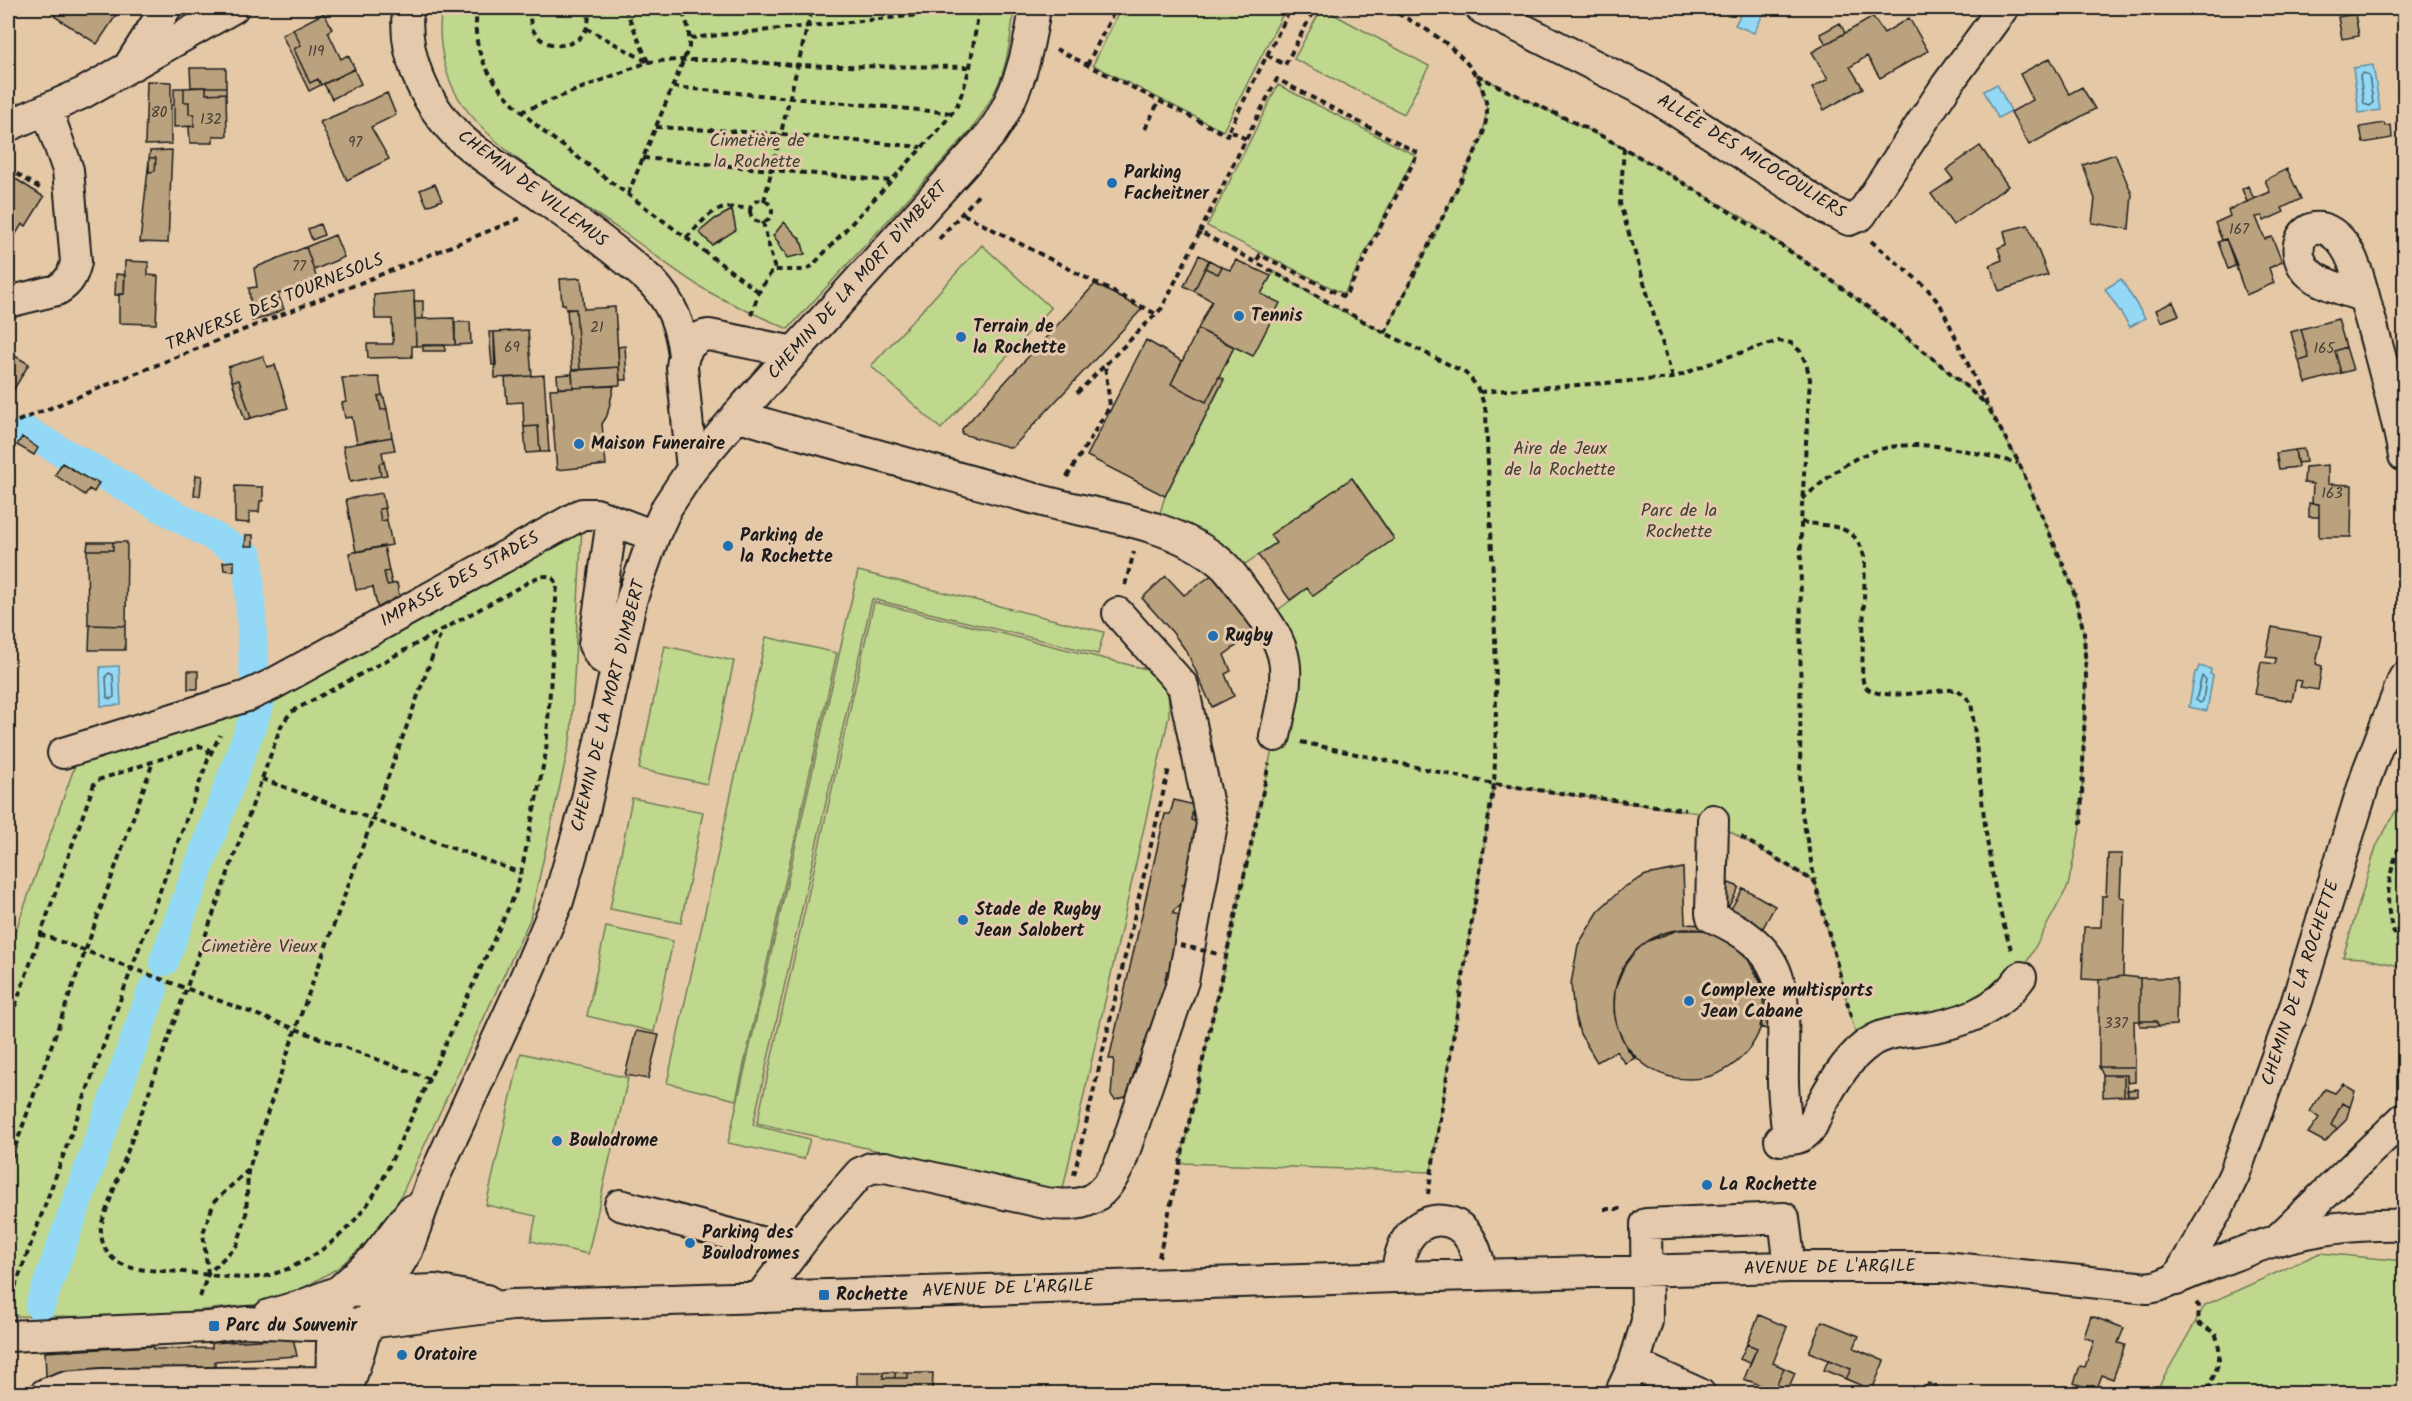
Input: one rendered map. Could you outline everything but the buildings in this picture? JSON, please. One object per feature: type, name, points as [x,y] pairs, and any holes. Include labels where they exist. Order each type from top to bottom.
[{"type":"street","points":[[127,70],[166,8]]},
{"type":"street","points":[[8,126],[47,110],[127,70],[233,8]]},
{"type":"street","name":"CHEMIN DE VILLEMUS","points":[[408,8],[406,24],[408,49],[416,71],[441,115],[454,132],[630,263],[661,291],[675,313],[684,355],[683,377],[692,469]]},
{"type":"street","name":"CHEMIN DE LA MORT D'IMBERT","points":[[349,1312],[382,1292],[407,1251],[430,1186],[558,901],[584,812],[632,598],[667,507],[692,469],[737,415],[991,134],[1007,109],[1021,75],[1035,8]]},
{"type":"street","name":"ALLÉE DES MICOCOULIERS","points":[[1481,8],[1647,92],[1830,211],[1849,220],[1861,215],[1946,86],[2003,8]]},
{"type":"street","points":[[8,302],[57,290],[64,285],[73,272],[76,262],[68,170],[47,110]]},
{"type":"street","points":[[2364,297],[2395,410],[2404,456]]},
{"type":"street","points":[[684,355],[694,341],[709,335],[794,352]]},
{"type":"street","points":[[737,415],[1051,503],[1141,525],[1177,538],[1222,564],[1279,639],[1286,665],[1285,691],[1275,736]]},
{"type":"street","name":"IMPASSE DES STADES","points":[[63,753],[247,696],[272,685],[575,516],[592,513],[654,536]]},
{"type":"street","points":[[612,520],[594,645],[601,657],[617,667]]},
{"type":"street","points":[[760,1298],[815,1224],[865,1170],[879,1166],[1045,1203],[1067,1205],[1082,1204],[1093,1200],[1112,1180],[1120,1164],[1183,981],[1212,835],[1212,824],[1180,681],[1118,613]]},
{"type":"street","name":"CHEMIN DE LA ROCHETTE","points":[[2176,1280],[2216,1212],[2238,1164],[2296,1004],[2368,771],[2404,678]]},
{"type":"street","points":[[1713,820],[1712,917],[1750,938],[1767,953],[1778,974],[1784,1011],[1784,1140],[1801,1137],[1808,1132],[1828,1093],[1860,1050],[1884,1035],[1943,1026],[1975,1015],[1999,1002],[2020,977]]},
{"type":"street","points":[[2276,1241],[2404,1118]]},
{"type":"street","name":"CHEMIN DE LA MORT D'IMBERT","points":[[349,1312],[374,1260],[430,1186]]},
{"type":"street","points":[[620,1205],[794,1251]]},
{"type":"street","points":[[1620,1394],[1634,1364],[1647,1321],[1646,1224],[1784,1218],[1790,1268]]},
{"type":"street","points":[[1396,1277],[1406,1241],[1423,1224],[1441,1219],[1459,1226],[1471,1240],[1482,1275]]},
{"type":"street","points":[[2276,1241],[2349,1225],[2404,1225]]},
{"type":"street","name":"AVENUE DE L'ARGILE","points":[[8,1336],[190,1328],[349,1312],[512,1305],[1647,1270],[1944,1267],[2140,1288],[2158,1286],[2176,1280],[2276,1241]]},
{"type":"street","points":[[407,1251],[435,1290]]},
{"type":"street","name":"AVENUE DE L'ARGILE","points":[[349,1312],[382,1292],[435,1290],[512,1305]]},
{"type":"street","points":[[45,1394],[64,1387],[102,1384],[336,1390],[349,1312]]},
{"type":"street","points":[[1634,1364],[1700,1394]]},
{"type":"path","points":[[478,8],[475,36],[486,68],[496,86],[521,112],[544,132],[759,292],[775,270],[805,270],[812,267],[957,106],[970,67],[979,8],[690,38]]},
{"type":"path","points":[[531,8],[530,24],[534,32],[550,44],[569,45],[577,40],[586,28],[588,8]]},
{"type":"path","points":[[625,8],[648,62]]},
{"type":"path","points":[[628,194],[684,59],[690,38],[681,8]]},
{"type":"path","points":[[764,201],[812,8]]},
{"type":"path","points":[[1087,64],[1116,8]]},
{"type":"path","points":[[1055,49],[1227,135],[1291,8]]},
{"type":"path","points":[[1267,55],[1285,65],[1315,8]]},
{"type":"path","points":[[1387,8],[1446,44],[1477,75],[1518,98],[1624,148],[1747,220],[1839,285],[1946,369],[1987,405]]},
{"type":"path","points":[[586,28],[648,62]]},
{"type":"path","points":[[1054,57],[1056,38]]},
{"type":"path","points":[[521,112],[648,62],[684,59],[798,65],[970,67]]},
{"type":"path","points":[[1385,333],[1482,138],[1486,109],[1477,75]]},
{"type":"path","points":[[1077,393],[1162,308],[1277,79],[1418,153],[1345,297],[1260,255],[1256,262]]},
{"type":"path","points":[[672,87],[951,112]]},
{"type":"path","points":[[1145,129],[1159,101]]},
{"type":"path","points":[[656,127],[781,134],[922,147]]},
{"type":"path","points":[[1229,130],[1246,139]]},
{"type":"path","points":[[1624,148],[1620,204],[1673,378]]},
{"type":"path","points":[[643,158],[891,181]]},
{"type":"path","points":[[932,247],[982,192]]},
{"type":"path","points":[[750,209],[756,201],[764,201],[770,205],[769,218],[763,222]]},
{"type":"path","name":"TRAVERSE DES TOURNESOLS","points":[[8,425],[552,205]]},
{"type":"path","points":[[686,238],[716,210],[732,206],[750,209]]},
{"type":"path","points":[[750,209],[753,219],[763,222]]},
{"type":"path","points":[[963,214],[1156,314]]},
{"type":"path","points":[[1849,220],[1926,287],[1941,306],[1987,405],[2019,463],[2071,584],[2079,607],[2084,633],[2086,676],[2081,824]]},
{"type":"path","points":[[763,222],[775,270]]},
{"type":"path","points":[[1200,232],[1385,333],[1464,372],[1472,379],[1480,392],[1486,412],[1494,627],[1494,784],[1423,1224]]},
{"type":"path","points":[[1480,392],[1673,378],[1724,358],[1779,341],[1791,343],[1800,351],[1810,379],[1801,522],[1800,803],[1815,882],[1860,1050]]},
{"type":"path","points":[[1051,503],[1110,406],[1105,365]]},
{"type":"path","points":[[1802,499],[1856,459],[1878,450],[1941,445],[2019,463]]},
{"type":"path","points":[[1801,522],[1845,529],[1859,541],[1863,551],[1865,561],[1862,676],[1864,685],[1870,691],[1891,695],[1958,690],[1971,702],[1994,882],[2001,919],[2020,977]]},
{"type":"path","points":[[1118,613],[1141,525]]},
{"type":"path","points":[[548,575],[556,581],[546,753],[515,894],[372,1200],[357,1221],[335,1240],[306,1259],[268,1276],[254,1278],[131,1268],[116,1260],[108,1252],[100,1237],[101,1225],[281,726],[291,712],[442,630],[536,578],[548,575]]},
{"type":"path","points":[[208,1274],[237,1245],[246,1217],[248,1171],[296,1028],[442,630]]},
{"type":"path","points":[[1153,1285],[1275,736],[1494,784],[1699,813],[1815,882]]},
{"type":"path","points":[[8,1026],[94,784],[200,746],[208,749],[210,753],[133,968],[14,1290],[8,1297]]},
{"type":"path","points":[[1067,1205],[1168,768],[1173,760],[1197,753]]},
{"type":"path","points":[[8,1167],[153,762]]},
{"type":"path","points":[[262,779],[521,873]]},
{"type":"path","points":[[2404,838],[2397,852],[2389,880],[2391,925],[2404,950]]},
{"type":"path","points":[[40,934],[430,1079]]},
{"type":"path","points":[[2398,942],[2404,936]]},
{"type":"path","points":[[1180,945],[1225,956]]},
{"type":"path","points":[[190,1328],[208,1274],[203,1233],[214,1202],[248,1171]]},
{"type":"path","points":[[2176,1280],[2199,1306],[2198,1323],[2215,1333],[2219,1345],[2220,1363],[2205,1394]]},
{"type":"green space","name":"Cimetière de la Rochette","points":[[442,8],[1014,8],[1010,43],[1003,72],[991,100],[971,130],[788,329],[728,302],[676,271],[531,169],[487,132],[455,92],[447,72],[440,40]]},
{"type":"green space","points":[[1121,8],[1286,8],[1223,131],[1093,65]]},
{"type":"green space","points":[[1322,8],[1429,66],[1404,114],[1294,59]]},
{"type":"green space","name":"Parc de la Rochette","points":[[1477,75],[1624,148],[1747,220],[1848,292],[1946,369],[1987,405],[2019,463],[2071,583],[2084,633],[2086,676],[2081,824],[2068,886],[2013,988],[1860,1050],[1815,882],[1699,813],[1494,784],[1431,1172],[1180,1163],[1285,691],[1266,619],[1307,588],[1313,596],[1394,538],[1352,478],[1271,535],[1276,543],[1230,574],[1155,530],[1165,496],[1224,380],[1219,377],[1234,347],[1253,355],[1279,303],[1261,294],[1275,272],[1323,301],[1385,333],[1482,138],[1487,109]]},
{"type":"green space","points":[[1278,85],[1415,155],[1344,294],[1207,226]]},
{"type":"green space","name":"Terrain de la Rochette","points":[[982,245],[1051,308],[941,429],[871,366]]},
{"type":"green space","name":"Cimetière Vieux","points":[[582,526],[571,736],[530,919],[399,1200],[376,1234],[338,1268],[300,1290],[262,1304],[136,1317],[8,1316],[8,952],[77,760]]},
{"type":"green space","points":[[858,571],[1104,632],[1098,654],[872,599],[753,1125],[810,1139],[804,1159],[728,1143]]},
{"type":"green space","name":"Stade de Rugby Jean Salobert","points":[[874,602],[1150,670],[1167,690],[1169,716],[1062,1193],[757,1123]]},
{"type":"green space","points":[[766,637],[837,653],[736,1100],[667,1083]]},
{"type":"green space","points":[[665,646],[734,661],[707,784],[639,769]]},
{"type":"green space","points":[[2404,777],[2404,967],[2363,958],[2343,957],[2376,847],[2401,801]]},
{"type":"green space","points":[[632,798],[703,812],[681,923],[610,909]]},
{"type":"green space","points":[[606,927],[673,941],[654,1032],[587,1016]]},
{"type":"green space","name":"Boulodrome","points":[[521,1053],[628,1078],[588,1254],[531,1241],[536,1216],[486,1205]]},
{"type":"green space","points":[[2320,1253],[2404,1261],[2404,1393],[2155,1393],[2205,1305]]},
{"type":"water","points":[[1744,8],[1766,8],[1754,33],[1735,25]]},
{"type":"water","points":[[2373,65],[2380,110],[2359,113],[2353,68]]},
{"type":"water","points":[[1997,84],[2011,111],[1998,118],[1984,91]]},
{"type":"water","points":[[2121,279],[2145,318],[2130,327],[2105,289]]},
{"type":"water","points":[[119,666],[121,705],[101,706],[100,667]]},
{"type":"water","points":[[2199,666],[2211,669],[2210,674],[2213,675],[2207,711],[2189,707],[2195,672]]},
{"type":"waterway","points":[[27,432],[248,556],[254,672]]},
{"type":"waterway","points":[[164,961],[260,702]]},
{"type":"waterway","points":[[40,1306],[153,989]]},
{"type":"place","name":"Parking Facheitner","points":[[1112,183]]},
{"type":"place","name":"Tennis","points":[[1239,316]]},
{"type":"place","name":"Terrain de la Rochette","points":[[961,337]]},
{"type":"place","name":"Maison Funeraire","points":[[579,444]]},
{"type":"place","name":"Parking de la Rochette","points":[[728,546]]},
{"type":"place","name":"Rugby","points":[[1213,636]]},
{"type":"place","name":"Stade de Rugby Jean Salobert","points":[[963,920]]},
{"type":"place","name":"Complexe multisports Jean Cabane","points":[[1689,1001]]},
{"type":"place","name":"Boulodrome","points":[[557,1141]]},
{"type":"place","name":"La Rochette","points":[[1707,1185]]},
{"type":"place","name":"Parking des Boulodromes","points":[[690,1243]]},
{"type":"place","name":"Rochette","points":[[824,1295]]},
{"type":"place","name":"Parc du Souvenir","points":[[214,1326]]},
{"type":"place","name":"Oratoire","points":[[402,1355]]},
{"type":"park label","name":"Aire de Jeux de la Rochette","points":[[1560,459]]}]
